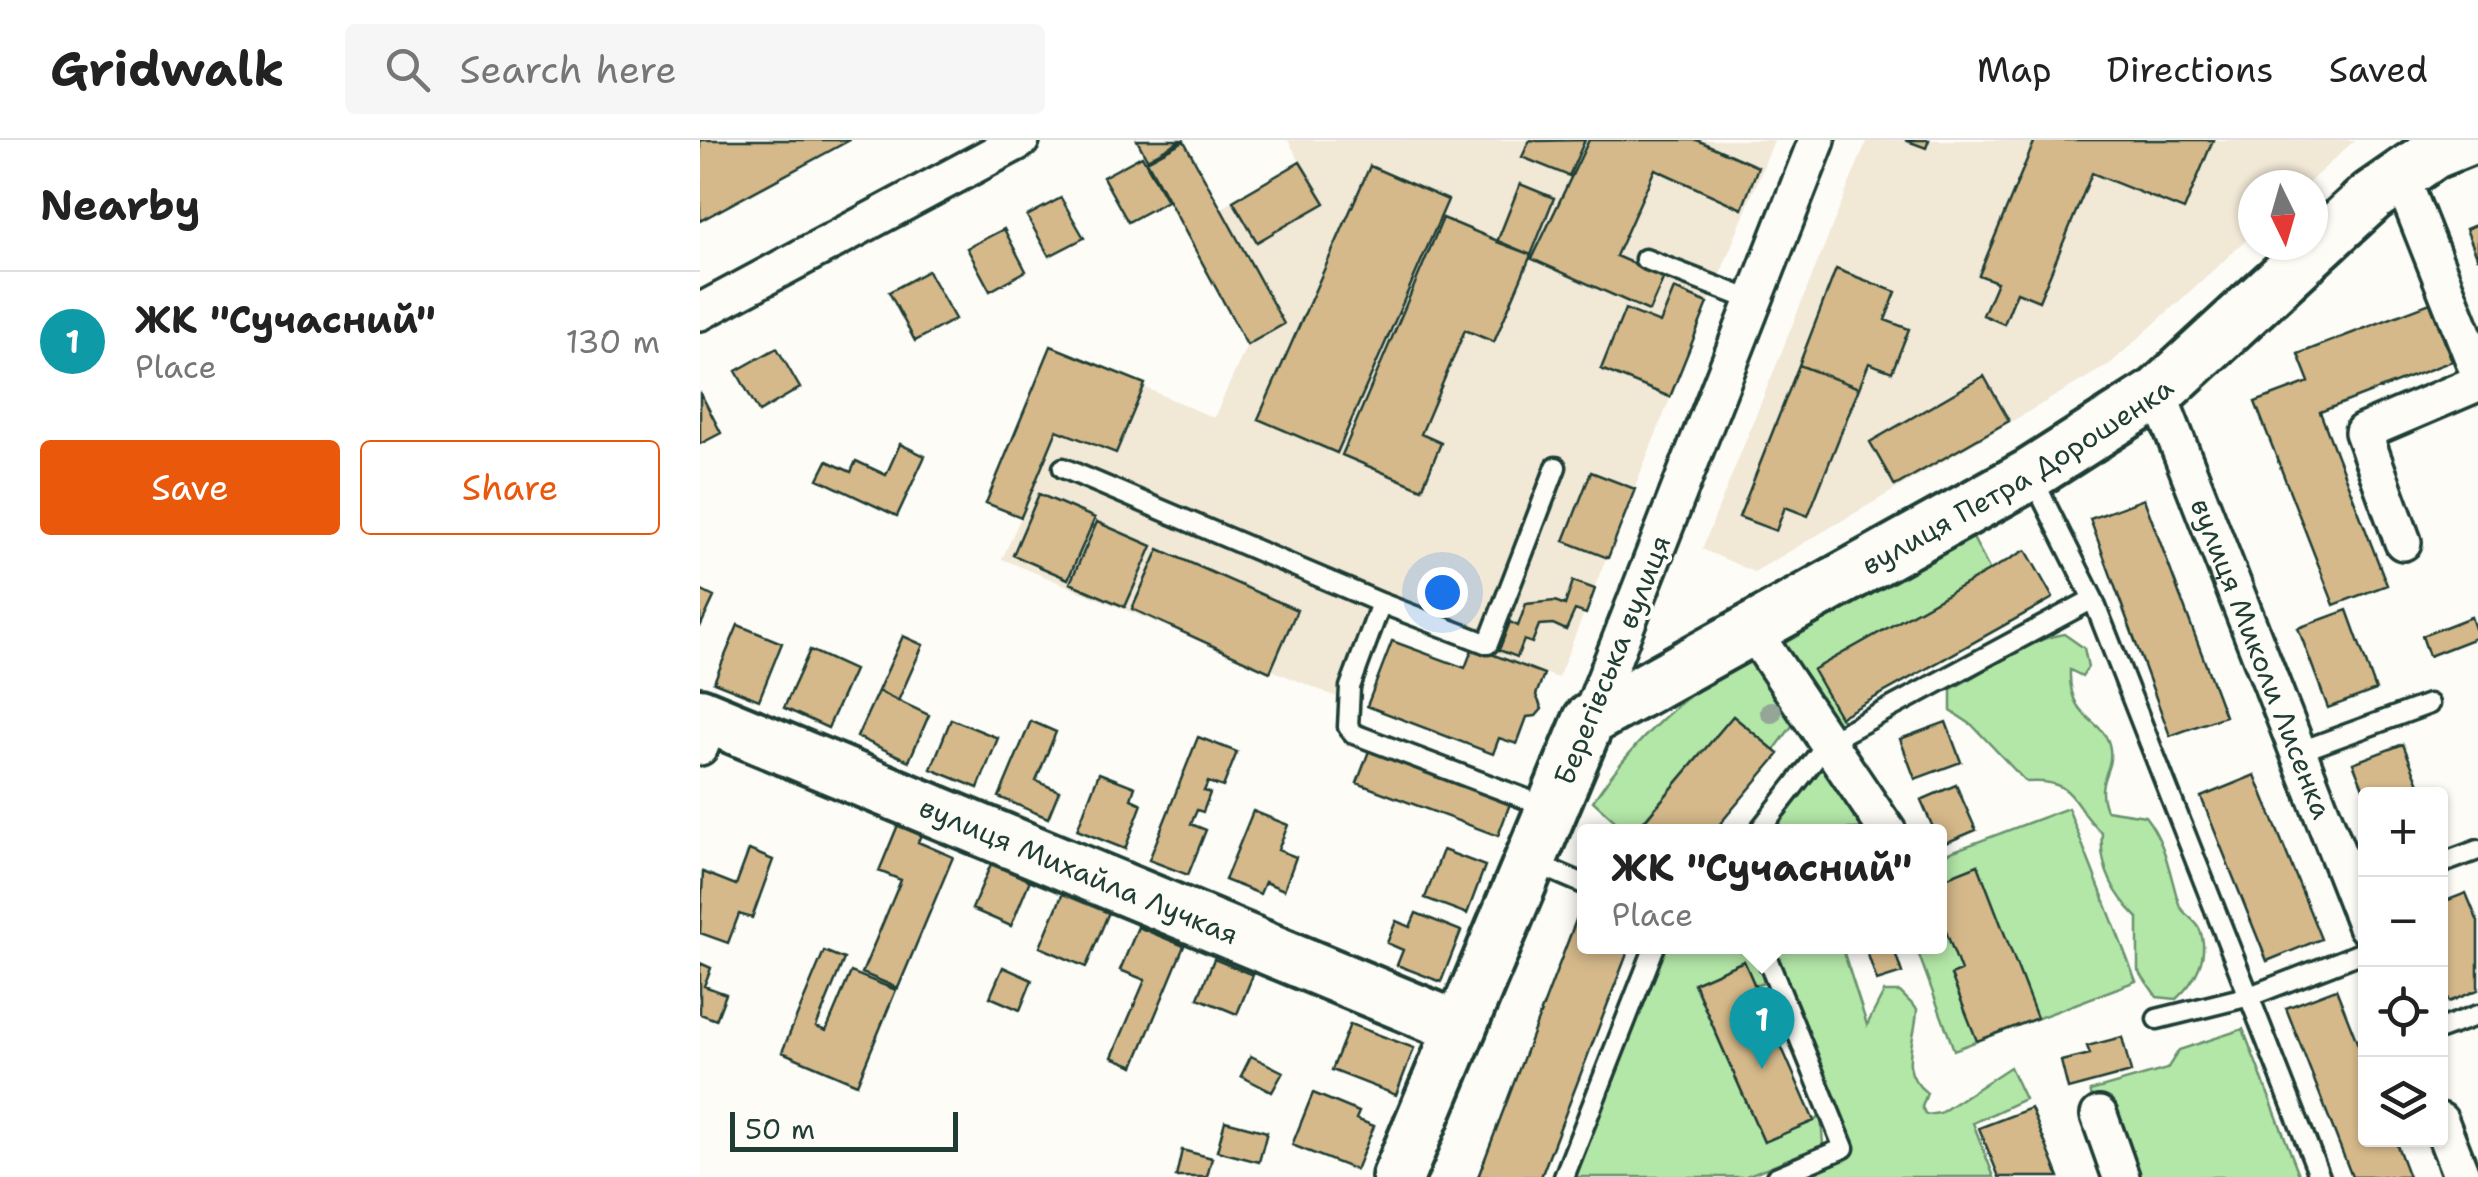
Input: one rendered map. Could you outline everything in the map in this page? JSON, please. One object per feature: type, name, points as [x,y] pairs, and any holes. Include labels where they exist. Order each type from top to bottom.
[{"type":"main road","name":"вулиця Петра Дорошенка","points":[[1590,720],[1750,627],[2031,474],[2158,393],[2400,174],[2466,140]]},
{"type":"main road","name":"Берегівська вулиця","points":[[1398,1177],[1590,720]]},
{"type":"main road","name":"вулиця Михайла Лучкая","points":[[704,726],[1460,1028]]},
{"type":"street","points":[[700,312],[1021,140]]},
{"type":"street","name":"Берегівська вулиця","points":[[1590,720],[1817,140]]},
{"type":"street","points":[[2400,174],[2478,371]]},
{"type":"street","points":[[2403,542],[2363,432],[2478,383]]},
{"type":"street","name":"вулиця Миколи Лисенка","points":[[2158,393],[2358,895]]},
{"type":"street","points":[[1750,627],[1883,824]]},
{"type":"street","points":[[2099,1116],[2122,1177]]},
{"type":"street","points":[[2448,1141],[2462,1177]]},
{"type":"lane","points":[[1645,259],[1754,301]]},
{"type":"lane","points":[[1062,468],[1488,644],[1556,467]]},
{"type":"lane","points":[[2031,474],[2093,599],[2320,1177]]},
{"type":"lane","points":[[1764,824],[1829,742],[2093,599]]},
{"type":"lane","points":[[1381,603],[1350,687],[1348,727],[1354,734],[1552,809]]},
{"type":"lane","points":[[2298,752],[2429,704]]},
{"type":"lane","points":[[2448,861],[2478,850]]},
{"type":"lane","points":[[1530,861],[1577,881]]},
{"type":"lane","points":[[2156,1019],[2250,996],[2358,953]]},
{"type":"lane","points":[[1564,1177],[1652,954]]},
{"type":"lane","points":[[1765,954],[1844,1148],[1776,1177]]},
{"type":"lane","points":[[2448,1026],[2478,1015]]},
{"type":"shaded area","points":[[1288,140],[1774,140],[1558,678],[1391,616],[1354,704],[1002,559],[1021,517],[986,503],[1051,346],[1214,418],[1247,345],[1147,159],[1184,141],[1222,208],[1300,162]]},
{"type":"shaded area","points":[[1867,140],[2355,140],[2322,170],[2238,170],[2238,248],[2110,364],[1754,572],[1702,549]]},
{"type":"green space","points":[[1969,530],[1990,571],[1814,670],[1851,736],[1837,744],[1781,645],[1790,634]]},
{"type":"green space","points":[[2064,634],[2084,648],[2088,667],[2082,676],[2070,670],[2075,701],[2102,731],[2110,749],[2102,791],[2106,810],[2145,816],[2162,847],[2181,908],[2197,925],[2202,938],[2199,967],[2176,999],[2157,997],[2138,970],[2138,918],[2110,880],[2103,857],[2102,833],[2064,789],[2055,784],[2026,782],[1972,725],[1951,711],[1951,689],[2020,649]]},
{"type":"green space","points":[[1752,657],[1795,722],[1774,750],[1733,716],[1641,824],[1618,824],[1593,801],[1609,778],[1663,718]]},
{"type":"green space","points":[[1820,741],[1873,824],[1773,824],[1804,769],[1801,762]]},
{"type":"green space","points":[[2068,808],[2136,981],[1954,1050],[1919,954],[1947,954],[1947,853]]},
{"type":"green space","points":[[1661,954],[1756,954],[1764,983],[1755,986],[1744,961],[1694,984],[1764,1142],[1821,1117],[1823,1145],[1744,1177],[1569,1177]]},
{"type":"green space","points":[[1773,954],[1844,954],[1867,1025],[1884,992],[1900,992],[1917,1009],[1910,1065],[1912,1075],[1927,1093],[1922,1107],[1926,1115],[1940,1113],[2010,1067],[2025,1099],[1973,1123],[1994,1177],[1794,1177],[1851,1152]]},
{"type":"green space","points":[[2243,1029],[2300,1177],[2121,1177],[2090,1091],[2167,1069],[2179,1050]]},
{"type":"building","points":[[700,140],[850,140],[700,221]]},
{"type":"building","points":[[1137,140],[1181,140],[1147,159]]},
{"type":"building","points":[[1530,140],[1585,140],[1569,176],[1522,157]]},
{"type":"building","points":[[1589,140],[1697,140],[1758,167],[1742,209],[1655,169],[1616,256],[1664,277],[1649,311],[1532,259]]},
{"type":"building","points":[[1905,140],[1929,140],[1926,148]]},
{"type":"building","points":[[2035,140],[2213,140],[2184,210],[2092,173],[2039,301],[2017,292],[2004,324],[1983,315],[1997,282],[1979,275]]},
{"type":"building","points":[[1184,141],[1284,324],[1247,345],[1147,161]]},
{"type":"building","points":[[1142,156],[1167,201],[1128,222],[1103,177]]},
{"type":"building","points":[[1300,162],[1325,203],[1257,242],[1233,201]]},
{"type":"building","points":[[1370,166],[1448,200],[1337,453],[1258,419]]},
{"type":"building","points":[[1520,184],[1554,198],[1531,255],[1497,242]]},
{"type":"building","points":[[1061,198],[1084,238],[1049,256],[1027,216]]},
{"type":"building","points":[[1443,218],[1531,255],[1494,342],[1465,330],[1421,434],[1441,443],[1422,489],[1342,455]]},
{"type":"building","points":[[2478,224],[2478,259],[2466,229]]},
{"type":"building","points":[[1004,229],[1026,271],[990,291],[967,248]]},
{"type":"building","points":[[1836,269],[1896,292],[1885,320],[1909,329],[1892,372],[1869,363],[1859,388],[1799,365]]},
{"type":"building","points":[[928,271],[955,319],[915,341],[889,292]]},
{"type":"building","points":[[1674,289],[1708,303],[1670,397],[1601,369],[1625,309],[1660,323]]},
{"type":"building","points":[[2430,303],[2452,361],[2320,412],[2387,585],[2334,605],[2255,402],[2309,382],[2298,354]]},
{"type":"building","points":[[1051,346],[1145,384],[1116,453],[1057,430],[1021,517],[986,503]]},
{"type":"building","points":[[777,348],[800,388],[759,412],[736,371]]},
{"type":"building","points":[[1799,365],[1859,388],[1808,516],[1785,507],[1776,531],[1739,517]]},
{"type":"building","points":[[1984,376],[2009,421],[1895,486],[1870,442]]},
{"type":"building","points":[[700,392],[721,433],[700,444]]},
{"type":"building","points":[[900,444],[925,456],[897,516],[818,479],[827,461],[851,472],[856,461],[886,475]]},
{"type":"building","points":[[1591,472],[1635,489],[1608,558],[1564,541]]},
{"type":"building","points":[[1039,494],[1095,518],[1068,579],[1013,555]]},
{"type":"building","points":[[2144,499],[2225,716],[2170,736],[2090,519]]},
{"type":"building","points":[[1097,522],[1152,546],[1125,607],[1070,583]]},
{"type":"building","points":[[1159,549],[1297,610],[1270,672],[1132,609]]},
{"type":"building","points":[[2026,550],[2053,598],[1840,717],[1813,670]]},
{"type":"building","points":[[1573,581],[1595,589],[1586,614],[1575,610],[1566,630],[1553,624],[1539,625],[1532,643],[1524,640],[1517,657],[1499,650],[1510,622],[1518,626],[1526,604],[1555,601],[1565,605]]},
{"type":"building","points":[[700,590],[714,597],[700,627]]},
{"type":"building","points":[[2347,610],[2376,690],[2328,708],[2298,628]]},
{"type":"building","points":[[2471,617],[2478,637],[2429,656],[2422,636]]},
{"type":"building","points":[[738,625],[782,643],[759,700],[714,682]]},
{"type":"building","points":[[903,636],[923,645],[898,701],[878,691]]},
{"type":"building","points":[[1392,641],[1465,668],[1473,647],[1544,674],[1536,695],[1542,709],[1536,716],[1527,717],[1517,744],[1499,738],[1493,754],[1367,706]]},
{"type":"building","points":[[810,650],[854,670],[828,728],[784,708]]},
{"type":"building","points":[[878,691],[929,715],[909,761],[857,737]]},
{"type":"building","points":[[1733,716],[1779,754],[1720,824],[1642,824]]},
{"type":"building","points":[[951,719],[998,738],[978,788],[931,769]]},
{"type":"building","points":[[1031,721],[1056,732],[1036,781],[1059,791],[1048,818],[999,797]]},
{"type":"building","points":[[1946,722],[1961,762],[1915,779],[1900,739]]},
{"type":"building","points":[[1198,737],[1237,752],[1223,787],[1208,782],[1204,791],[1210,793],[1203,812],[1197,810],[1191,824],[1206,830],[1188,875],[1149,860]]},
{"type":"building","points":[[2403,744],[2420,787],[2363,787],[2353,763]]},
{"type":"building","points":[[1370,748],[1511,801],[1498,836],[1357,783]]},
{"type":"building","points":[[1099,773],[1135,787],[1131,799],[1142,804],[1125,849],[1077,830]]},
{"type":"building","points":[[2255,775],[2321,939],[2267,961],[2201,797]]},
{"type":"building","points":[[1956,785],[1976,830],[1947,842],[1947,824],[1932,824],[1921,800]]},
{"type":"building","points":[[1253,811],[1288,825],[1278,850],[1296,857],[1284,890],[1265,882],[1260,894],[1225,880]]},
{"type":"building","points":[[898,825],[921,835],[918,842],[953,857],[898,988],[862,973],[901,880],[879,871]]},
{"type":"building","points":[[749,850],[773,860],[752,918],[739,914],[728,943],[700,933],[703,872],[736,885]]},
{"type":"building","points":[[1443,850],[1485,866],[1467,914],[1425,898]]},
{"type":"building","points":[[991,864],[1030,880],[1011,926],[972,909]]},
{"type":"building","points":[[1978,865],[2037,1018],[1977,1041],[1951,975],[1961,971],[1947,934],[1947,877]]},
{"type":"building","points":[[1063,893],[1109,912],[1086,967],[1040,947]]},
{"type":"building","points":[[2466,893],[2478,922],[2478,990],[2449,1002],[2448,1000],[2448,900]]},
{"type":"building","points":[[1416,913],[1461,931],[1441,982],[1397,965],[1403,950],[1387,943],[1396,921],[1410,927]]},
{"type":"building","points":[[1577,917],[1577,954],[1627,954],[1541,1177],[1478,1177]]},
{"type":"building","points":[[1138,927],[1184,946],[1134,1066],[1112,1057],[1145,980],[1120,970]]},
{"type":"building","points":[[824,951],[844,959],[816,1027],[826,1031],[851,972],[896,990],[857,1084],[782,1052]]},
{"type":"building","points":[[1868,954],[1896,954],[1902,973],[1877,981]]},
{"type":"building","points":[[1214,959],[1253,975],[1237,1014],[1198,998]]},
{"type":"building","points":[[1744,961],[1814,1121],[1764,1142],[1694,983]]},
{"type":"building","points":[[700,963],[711,968],[704,986],[726,994],[716,1020],[700,1014]]},
{"type":"building","points":[[1003,967],[1032,980],[1020,1010],[990,997]]},
{"type":"building","points":[[2336,989],[2358,1045],[2358,1147],[2398,1147],[2409,1177],[2352,1177],[2286,1008]]},
{"type":"building","points":[[1350,1024],[1414,1048],[1396,1095],[1332,1070]]},
{"type":"building","points":[[2122,1037],[2131,1072],[2068,1089],[2061,1061],[2090,1054],[2087,1046]]},
{"type":"building","points":[[1251,1056],[1283,1072],[1272,1092],[1241,1076]]},
{"type":"building","points":[[1313,1093],[1359,1112],[1356,1119],[1374,1126],[1356,1170],[1292,1145]]},
{"type":"building","points":[[2031,1108],[2059,1177],[1999,1177],[1979,1128]]},
{"type":"building","points":[[1225,1121],[1267,1132],[1259,1162],[1217,1151]]},
{"type":"building","points":[[1182,1150],[1212,1158],[1207,1177],[1176,1177]]},
{"type":"place","name":"ЖК \"Сучасний\"","points":[[1762,1069]]}]
